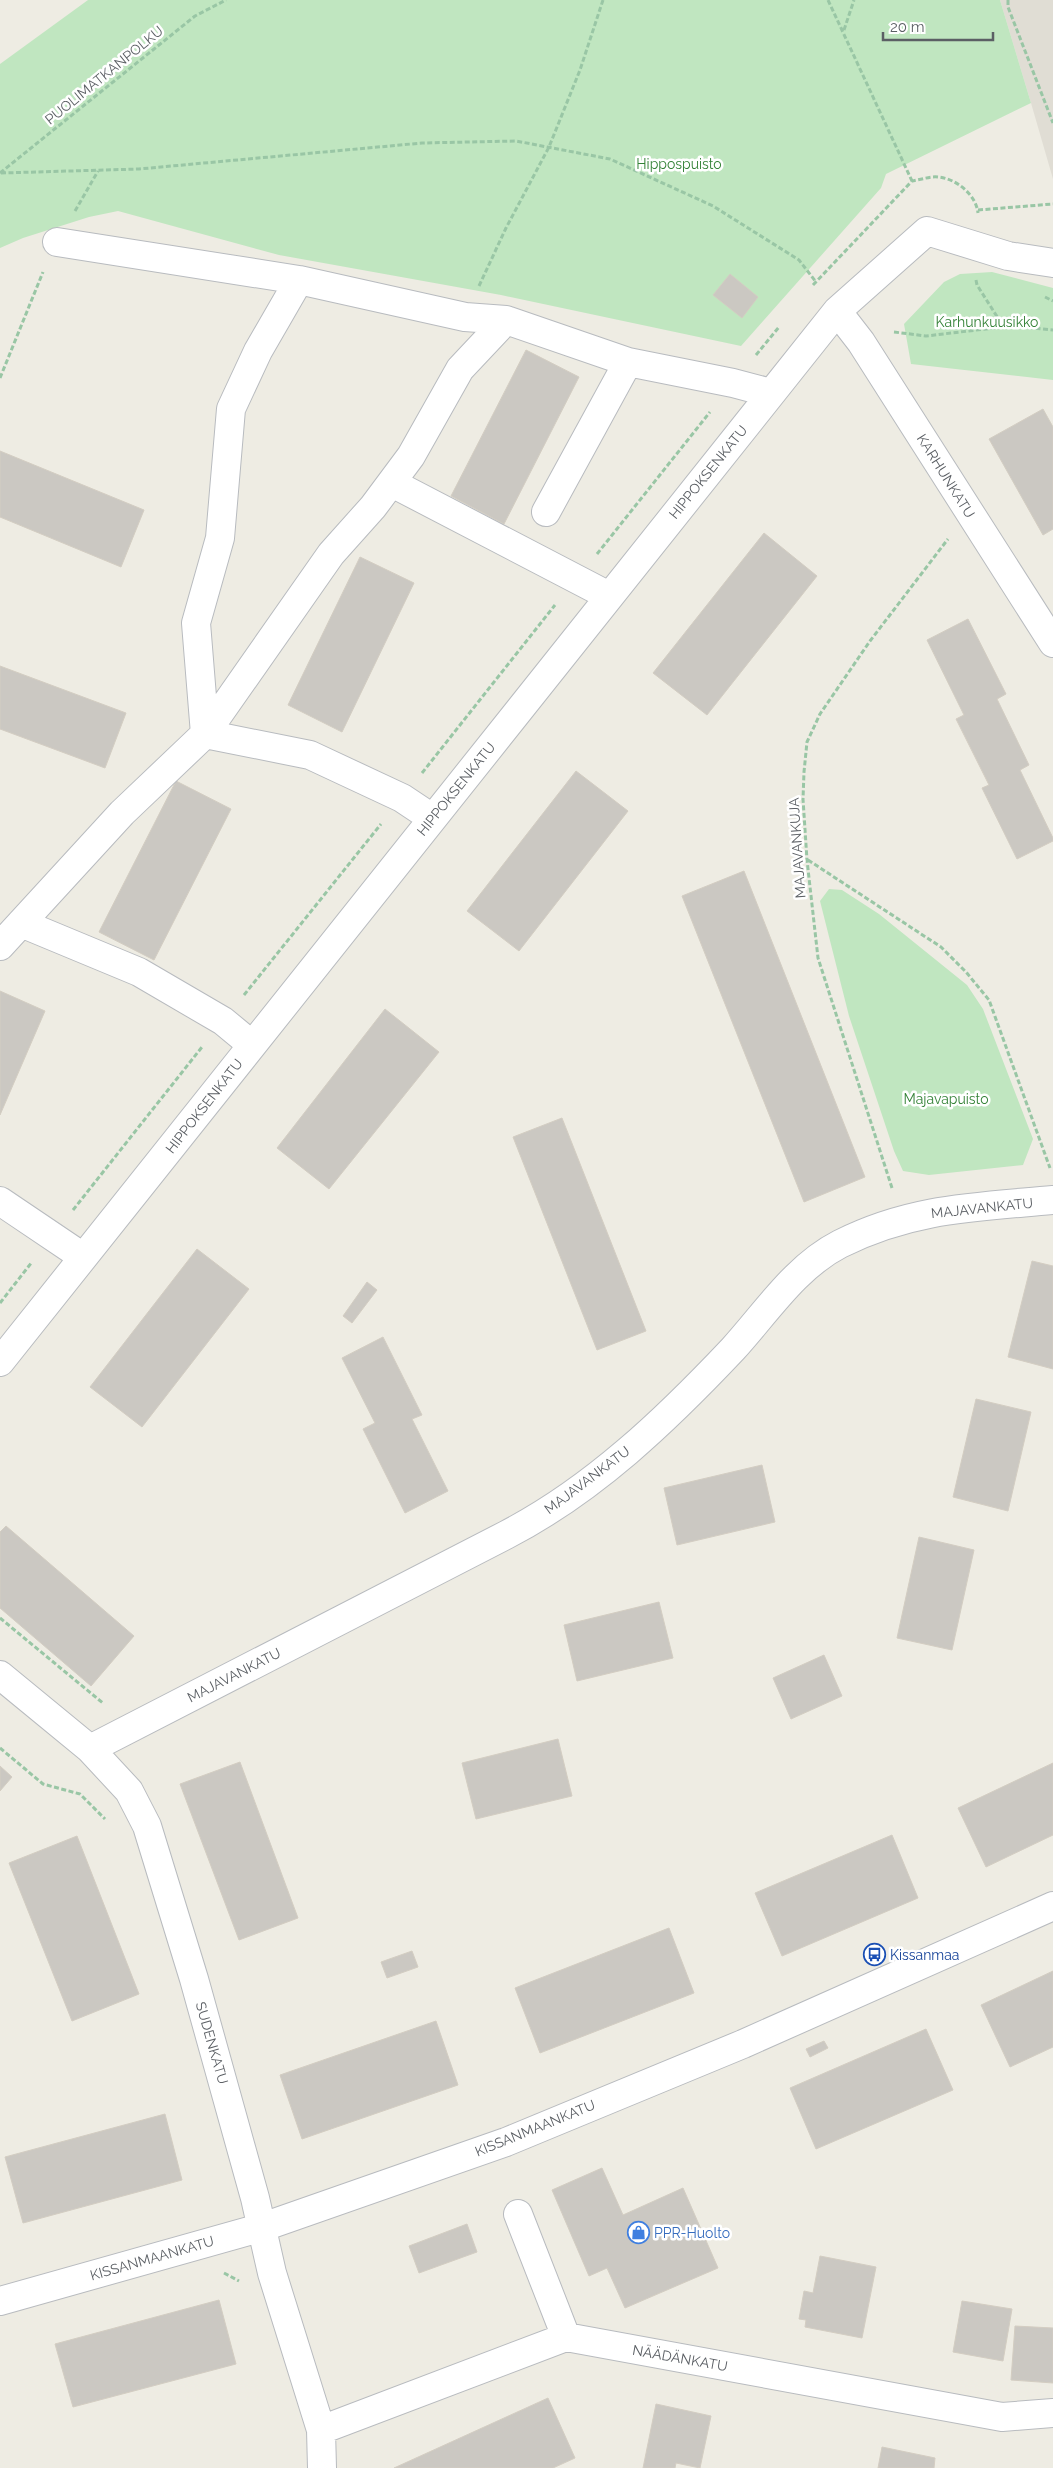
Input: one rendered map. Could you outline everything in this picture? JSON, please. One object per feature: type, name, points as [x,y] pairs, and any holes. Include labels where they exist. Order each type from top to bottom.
[{"type":"street","name":"HIPPOKSENKATU","points":[[0,1362],[837,311],[927,230],[1008,256],[1053,263]]},
{"type":"street","points":[[58,242],[299,280],[465,317],[506,320],[628,362],[732,383],[771,394]]},
{"type":"street","points":[[205,734],[196,623],[220,538],[231,409],[258,351],[299,280]]},
{"type":"street","name":"KARHUNKATU","points":[[837,311],[861,342],[1053,643]]},
{"type":"street","points":[[0,946],[122,813],[205,734],[331,554],[392,483],[411,456],[460,369],[506,320]]},
{"type":"street","points":[[546,512],[628,362]]},
{"type":"street","points":[[392,483],[609,596]]},
{"type":"street","points":[[205,734],[310,755],[402,798],[432,818]]},
{"type":"street","points":[[21,924],[139,972],[223,1020],[252,1045]]},
{"type":"street","name":"MAJAVANKATU","points":[[90,1749],[512,1532],[549,1509],[608,1468],[671,1413],[806,1269],[838,1245],[872,1230],[943,1210],[1053,1200]]},
{"type":"street","points":[[0,1201],[83,1257]]},
{"type":"street","name":"SUDENKATU","points":[[0,1675],[90,1749],[129,1792],[147,1826],[194,1979],[263,2227],[272,2273],[321,2430],[322,2468]]},
{"type":"street","name":"KISSANMAANKATU","points":[[0,2302],[263,2227],[506,2142],[743,2044],[1053,1906]]},
{"type":"street","points":[[321,2430],[566,2337],[518,2214]]},
{"type":"street","name":"NÄÄDÄNKATU","points":[[566,2337],[1002,2417],[1053,2413]]},
{"type":"path","name":"PUOLIMATKANPOLKU","points":[[0,173],[195,16],[226,0]]},
{"type":"path","points":[[465,317],[506,228],[550,147],[580,70],[603,0]]},
{"type":"path","points":[[810,289],[912,181],[828,0]]},
{"type":"path","points":[[844,32],[854,0]]},
{"type":"path","points":[[1008,0],[1008,7],[1053,123]]},
{"type":"path","points":[[0,173],[139,169],[422,143],[516,141],[610,159],[713,206],[799,260],[816,282]]},
{"type":"path","points":[[0,378],[37,285],[58,242],[98,170]]},
{"type":"path","points":[[978,210],[1053,204]]},
{"type":"path","points":[[976,277],[977,286],[1003,326]]},
{"type":"path","points":[[0,1303],[223,1020],[780,325]]},
{"type":"path","points":[[890,328],[895,333],[926,336],[1003,326],[1053,330]]},
{"type":"path","name":"MAJAVANKUJA","points":[[903,1220],[818,958],[807,860],[803,799],[804,772],[807,742],[820,714],[870,641],[941,546],[971,515]]},
{"type":"path","points":[[807,860],[941,947],[966,972],[989,1000],[1053,1176]]},
{"type":"path","points":[[0,1748],[43,1784],[80,1794],[110,1825]]},
{"type":"shaded area","points":[[1000,0],[1053,0],[1053,179],[1031,103]]},
{"type":"green space","name":"Hippospuisto","points":[[88,0],[1000,0],[1031,103],[886,174],[881,188],[741,346],[501,295],[279,255],[118,211],[89,217],[23,238],[0,248],[0,64]]},
{"type":"green space","name":"Karhunkuusikko","points":[[992,272],[1053,288],[1053,380],[911,364],[904,324],[944,282],[960,274]]},
{"type":"green space","name":"Majavapuisto","points":[[829,889],[842,890],[879,914],[967,985],[983,1009],[1033,1139],[1023,1165],[929,1175],[903,1171],[894,1151],[849,1016],[820,901]]},
{"type":"building","points":[[730,274],[758,297],[742,318],[713,295]]},
{"type":"building","points":[[526,350],[579,377],[504,524],[451,496]]},
{"type":"building","points":[[1043,409],[1053,427],[1053,529],[1043,535],[989,439]]},
{"type":"building","points":[[0,451],[144,510],[121,567],[0,517]]},
{"type":"building","points":[[764,533],[817,576],[707,715],[653,673]]},
{"type":"building","points":[[360,557],[414,583],[342,732],[288,705]]},
{"type":"building","points":[[968,619],[1006,694],[997,699],[1029,765],[1020,770],[1053,838],[1053,841],[1017,859],[982,788],[989,785],[956,719],[964,715],[927,640]]},
{"type":"building","points":[[0,666],[126,713],[105,768],[0,729]]},
{"type":"building","points":[[576,771],[628,811],[519,951],[467,911]]},
{"type":"building","points":[[176,781],[231,809],[154,960],[99,932]]},
{"type":"building","points":[[744,871],[865,1177],[804,1202],[682,896]]},
{"type":"building","points":[[0,991],[45,1011],[0,1115]]},
{"type":"building","points":[[385,1009],[439,1052],[329,1189],[277,1148]]},
{"type":"building","points":[[562,1118],[646,1331],[597,1350],[513,1137]]},
{"type":"building","points":[[197,1249],[249,1289],[142,1427],[90,1387]]},
{"type":"building","points":[[1032,1261],[1053,1266],[1053,1369],[1008,1357]]},
{"type":"building","points":[[367,1282],[377,1290],[352,1323],[343,1316]]},
{"type":"building","points":[[383,1337],[422,1415],[412,1419],[448,1491],[405,1513],[363,1429],[375,1423],[342,1358]]},
{"type":"building","points":[[976,1399],[1031,1412],[1008,1511],[953,1497]]},
{"type":"building","points":[[762,1465],[775,1522],[677,1545],[664,1488]]},
{"type":"building","points":[[6,1526],[134,1636],[91,1686],[0,1608],[0,1532]]},
{"type":"building","points":[[919,1537],[974,1550],[952,1650],[897,1638]]},
{"type":"building","points":[[659,1602],[673,1658],[577,1681],[564,1625]]},
{"type":"building","points":[[824,1655],[842,1696],[791,1719],[773,1678]]},
{"type":"building","points":[[558,1739],[572,1796],[476,1819],[462,1763]]},
{"type":"building","points":[[240,1762],[298,1918],[239,1940],[180,1784]]},
{"type":"building","points":[[1053,1763],[1053,1835],[986,1867],[958,1808]]},
{"type":"building","points":[[0,1766],[12,1777],[0,1791]]},
{"type":"building","points":[[892,1835],[918,1898],[782,1956],[755,1893]]},
{"type":"building","points":[[77,1836],[139,1994],[72,2021],[9,1863]]},
{"type":"building","points":[[669,1928],[694,1993],[540,2053],[515,1988]]},
{"type":"building","points":[[412,1951],[418,1967],[387,1978],[381,1962]]},
{"type":"building","points":[[1053,1971],[1053,2047],[1010,2067],[981,2005]]},
{"type":"building","points":[[436,2021],[458,2085],[302,2139],[280,2075]]},
{"type":"building","points":[[926,2029],[953,2090],[816,2149],[790,2088]]},
{"type":"building","points":[[824,2041],[828,2048],[810,2057],[806,2049]]},
{"type":"building","points":[[165,2114],[182,2180],[23,2223],[5,2157]]},
{"type":"building","points":[[602,2168],[623,2215],[683,2188],[718,2268],[625,2308],[607,2268],[589,2276],[552,2190]]},
{"type":"building","points":[[467,2224],[477,2252],[419,2273],[409,2246]]},
{"type":"building","points":[[820,2256],[876,2267],[862,2338],[805,2327],[806,2320],[799,2319],[804,2291],[813,2293]]},
{"type":"building","points":[[219,2300],[236,2364],[73,2407],[55,2344]]},
{"type":"building","points":[[962,2301],[1012,2309],[1003,2361],[953,2352]]},
{"type":"building","points":[[1015,2326],[1053,2328],[1053,2383],[1011,2380]]},
{"type":"building","points":[[548,2398],[575,2458],[553,2468],[394,2468]]},
{"type":"building","points":[[656,2404],[711,2416],[700,2468],[676,2463],[675,2468],[643,2468]]},
{"type":"building","points":[[882,2447],[935,2458],[934,2468],[878,2468]]},
{"type":"place","name":"Kissanmaa","points":[[874,1955]]},
{"type":"place","name":"PPR-Huolto","points":[[638,2233]]}]
